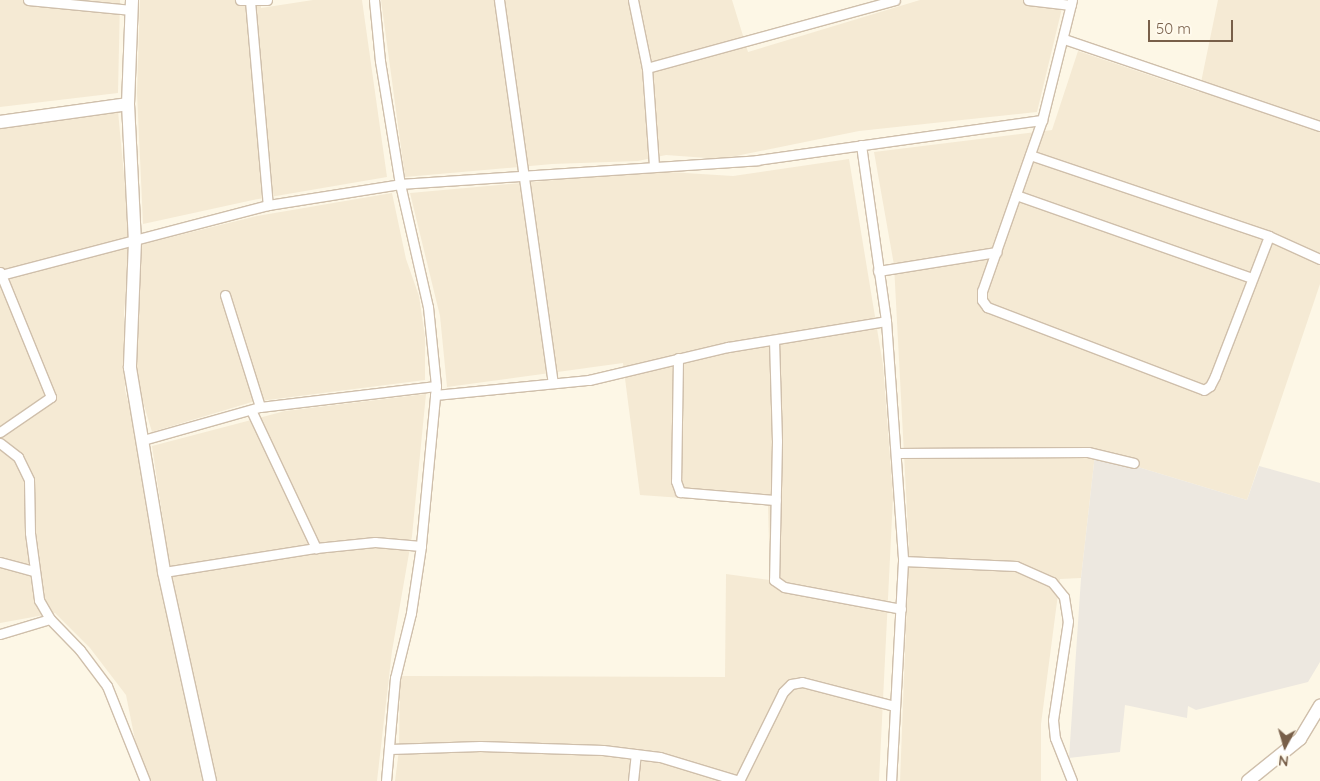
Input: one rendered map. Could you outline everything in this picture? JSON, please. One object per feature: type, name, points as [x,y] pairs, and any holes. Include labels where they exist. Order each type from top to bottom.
[{"type":"street","points":[[28,0],[132,5],[128,104],[135,241],[130,368],[164,572],[210,781]]},
{"type":"street","points":[[240,0],[267,0]]},
{"type":"street","points":[[374,0],[400,184],[428,307],[435,391],[421,546],[411,612],[395,678],[386,781]]},
{"type":"street","points":[[499,0],[522,176],[553,382]]},
{"type":"street","points":[[633,0],[647,68],[654,165]]},
{"type":"street","points":[[647,68],[896,0]]},
{"type":"street","points":[[1028,0],[1072,3],[1042,120],[982,291],[982,300],[987,307],[1204,390],[1210,386],[1215,376],[1268,236]]},
{"type":"street","points":[[250,1],[268,205]]},
{"type":"street","points":[[1064,39],[1320,126]]},
{"type":"street","points":[[0,122],[128,104]]},
{"type":"street","points":[[0,432],[51,397],[1,273],[135,241],[268,205],[400,184],[654,165],[757,160],[1042,120]]},
{"type":"street","points":[[861,145],[886,321],[903,561],[891,781]]},
{"type":"street","points":[[1030,155],[1268,236],[1320,259]]},
{"type":"street","points":[[1016,195],[1252,278]]},
{"type":"street","points":[[878,271],[996,252]]},
{"type":"street","points":[[225,295],[255,409],[316,548]]},
{"type":"street","points":[[142,440],[255,409],[435,391],[589,380],[678,358],[886,321]]},
{"type":"street","points":[[774,340],[776,584],[901,609]]},
{"type":"street","points":[[678,358],[676,481],[680,492],[776,500]]},
{"type":"street","points":[[0,443],[18,457],[30,480],[34,570],[39,600],[50,619],[80,650],[107,686],[126,727],[145,781]]},
{"type":"street","points":[[896,453],[1088,452],[1134,462]]},
{"type":"street","points":[[164,572],[316,548],[375,542],[421,546]]},
{"type":"street","points":[[903,561],[1016,566],[1052,582],[1064,597],[1068,620],[1053,720],[1055,738],[1072,781]]},
{"type":"street","points":[[0,562],[34,570]]},
{"type":"street","points":[[0,634],[50,619]]},
{"type":"street","points":[[390,749],[480,746],[636,754],[706,768],[739,781],[783,692],[791,684],[802,682],[895,706]]},
{"type":"street","points":[[1248,781],[1300,739],[1320,706]]},
{"type":"street","points":[[632,781],[636,754]]},
{"type":"shaded area","points":[[0,0],[120,0],[118,93],[0,107]]},
{"type":"shaded area","points":[[140,0],[261,0],[261,8],[313,0],[362,0],[387,177],[253,200],[143,224],[137,93]]},
{"type":"shaded area","points":[[381,0],[732,0],[748,52],[920,0],[1064,0],[1037,112],[859,131],[721,159],[666,155],[638,161],[552,164],[405,177]]},
{"type":"shaded area","points":[[1218,0],[1320,0],[1320,284],[1247,500],[1095,454],[1081,578],[1060,579],[1041,724],[1041,781],[900,781],[909,549],[894,265],[874,152],[1052,130],[1078,51],[1199,92]]},
{"type":"shaded area","points":[[118,111],[131,251],[124,311],[125,390],[139,444],[162,592],[180,660],[203,781],[151,781],[136,745],[126,695],[90,648],[55,613],[0,623],[0,128],[29,121]]},
{"type":"shaded area","points":[[849,159],[883,365],[893,497],[879,781],[395,781],[399,750],[400,676],[725,677],[726,574],[770,580],[768,504],[640,495],[623,363],[447,387],[440,316],[410,193],[653,171],[733,176]]},
{"type":"shaded area","points":[[392,193],[406,259],[419,296],[425,337],[425,380],[252,402],[152,432],[134,372],[139,245],[257,216]]},
{"type":"shaded area","points":[[426,394],[412,536],[392,651],[377,781],[215,781],[171,575],[152,446],[285,411]]},
{"type":"shaded area","points":[[1095,454],[1247,500],[1259,466],[1320,483],[1320,662],[1308,682],[1196,710],[1188,706],[1187,718],[1125,705],[1120,752],[1069,758],[1081,578]]}]
